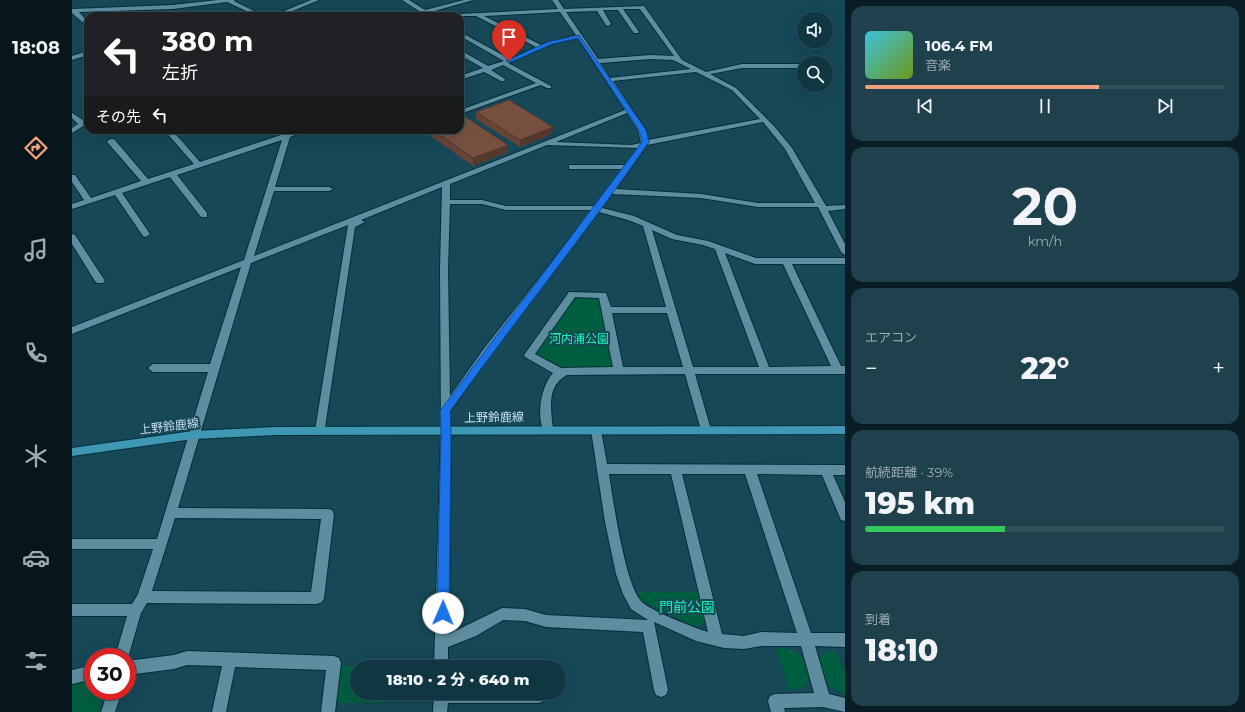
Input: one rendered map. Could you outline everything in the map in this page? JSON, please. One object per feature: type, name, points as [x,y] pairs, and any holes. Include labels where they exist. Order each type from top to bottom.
[{"type":"main road","name":"上野鈴鹿線","points":[[72,452],[193,436],[269,431],[446,432],[548,429],[845,430]]},
{"type":"street","points":[[74,11],[173,7],[231,0],[254,12]]},
{"type":"street","points":[[293,12],[316,0]]},
{"type":"street","points":[[405,0],[425,12],[458,1],[470,0]]},
{"type":"street","points":[[445,411],[487,352],[645,144],[642,130],[630,110],[608,80],[555,0]]},
{"type":"street","points":[[458,1],[466,8],[469,15]]},
{"type":"street","points":[[464,15],[642,7],[680,61]]},
{"type":"street","points":[[620,8],[636,32]]},
{"type":"street","points":[[599,9],[608,24]]},
{"type":"street","points":[[74,11],[84,21]]},
{"type":"street","points":[[476,14],[540,47]]},
{"type":"street","points":[[464,36],[549,87]]},
{"type":"street","points":[[464,77],[506,62],[556,41],[579,36]]},
{"type":"street","points":[[72,58],[84,54]]},
{"type":"street","points":[[464,55],[503,80]]},
{"type":"street","points":[[596,61],[651,57],[669,58],[680,61],[734,89],[772,127],[788,148],[822,207],[845,252]]},
{"type":"street","points":[[705,74],[723,67],[749,64],[797,66]]},
{"type":"street","points":[[757,65],[765,74]]},
{"type":"street","points":[[608,80],[664,75],[698,70]]},
{"type":"street","points":[[464,111],[542,82]]},
{"type":"street","points":[[320,431],[351,226],[544,144],[630,110]]},
{"type":"street","points":[[72,115],[84,121]]},
{"type":"street","points":[[544,144],[618,147],[645,144],[764,120]]},
{"type":"street","points":[[72,131],[84,123]]},
{"type":"street","points":[[172,134],[199,165]]},
{"type":"street","points":[[72,207],[199,165],[285,134]]},
{"type":"street","points":[[124,648],[135,610],[144,597],[171,513],[193,436],[288,134]]},
{"type":"street","points":[[111,141],[146,182]]},
{"type":"street","points":[[572,167],[628,167]]},
{"type":"street","points":[[172,174],[204,215]]},
{"type":"street","points":[[72,177],[89,201]]},
{"type":"street","points":[[441,660],[446,432],[446,185]]},
{"type":"street","points":[[72,331],[446,185]]},
{"type":"street","points":[[270,189],[329,189]]},
{"type":"street","points":[[609,191],[701,196],[758,205],[845,207]]},
{"type":"street","points":[[116,192],[146,234]]},
{"type":"street","points":[[446,202],[482,202],[506,208],[597,209],[636,220],[675,237],[718,247],[755,261],[845,261]]},
{"type":"street","points":[[647,226],[687,371],[706,430]]},
{"type":"street","points":[[72,237],[100,281]]},
{"type":"street","points":[[718,247],[764,370]]},
{"type":"street","points":[[548,429],[545,399],[551,379],[555,375],[561,373],[619,371],[841,370],[787,262]]},
{"type":"street","points":[[561,373],[529,355],[572,294],[603,295],[619,371]]},
{"type":"street","points":[[607,310],[671,310]]},
{"type":"street","points":[[153,368],[214,368]]},
{"type":"street","points":[[596,430],[618,556],[626,586],[636,605],[700,637],[717,640],[751,644],[761,639],[845,640]]},
{"type":"street","points":[[602,469],[676,471],[845,470]]},
{"type":"street","points":[[826,470],[845,516]]},
{"type":"street","points":[[676,471],[717,640]]},
{"type":"street","points":[[750,471],[806,639],[823,700]]},
{"type":"street","points":[[144,597],[317,598],[328,514],[171,513]]},
{"type":"street","points":[[72,544],[161,544]]},
{"type":"street","points":[[72,610],[135,610]]},
{"type":"street","points":[[442,643],[471,631],[502,614],[525,615],[546,622],[569,621],[648,626],[661,690]]},
{"type":"street","points":[[136,667],[174,662],[187,658],[334,663],[328,712]]},
{"type":"street","points":[[219,712],[230,659]]},
{"type":"street","points":[[72,677],[84,674]]},
{"type":"street","points":[[108,712],[112,700]]},
{"type":"street","points":[[440,712],[441,700]]},
{"type":"street","points":[[778,712],[774,701],[823,700],[845,705]]},
{"type":"green space","name":"河内浦公園","points":[[574,296],[601,297],[614,363],[610,367],[553,367],[532,355]]},
{"type":"green space","name":"門前公園","points":[[636,592],[699,592],[706,622],[696,627],[641,600]]},
{"type":"green space","points":[[776,648],[785,648],[796,652],[803,660],[809,680],[802,689],[789,690]]},
{"type":"green space","points":[[827,650],[836,652],[845,670],[845,695],[829,686],[819,660]]},
{"type":"green space","points":[[340,666],[350,666],[350,700],[383,700],[383,703],[336,703]]},
{"type":"green space","points":[[84,681],[84,700],[102,700],[99,712],[72,712],[72,684]]},
{"type":"building","points":[[509,100],[553,127],[520,140],[476,112]]},
{"type":"building","points":[[464,116],[508,145],[473,158],[439,134],[464,134]]},
{"type":"route","points":[[443,613],[446,432],[445,411],[487,352],[597,209],[645,142],[642,130],[579,36],[550,43],[509,61]]}]
